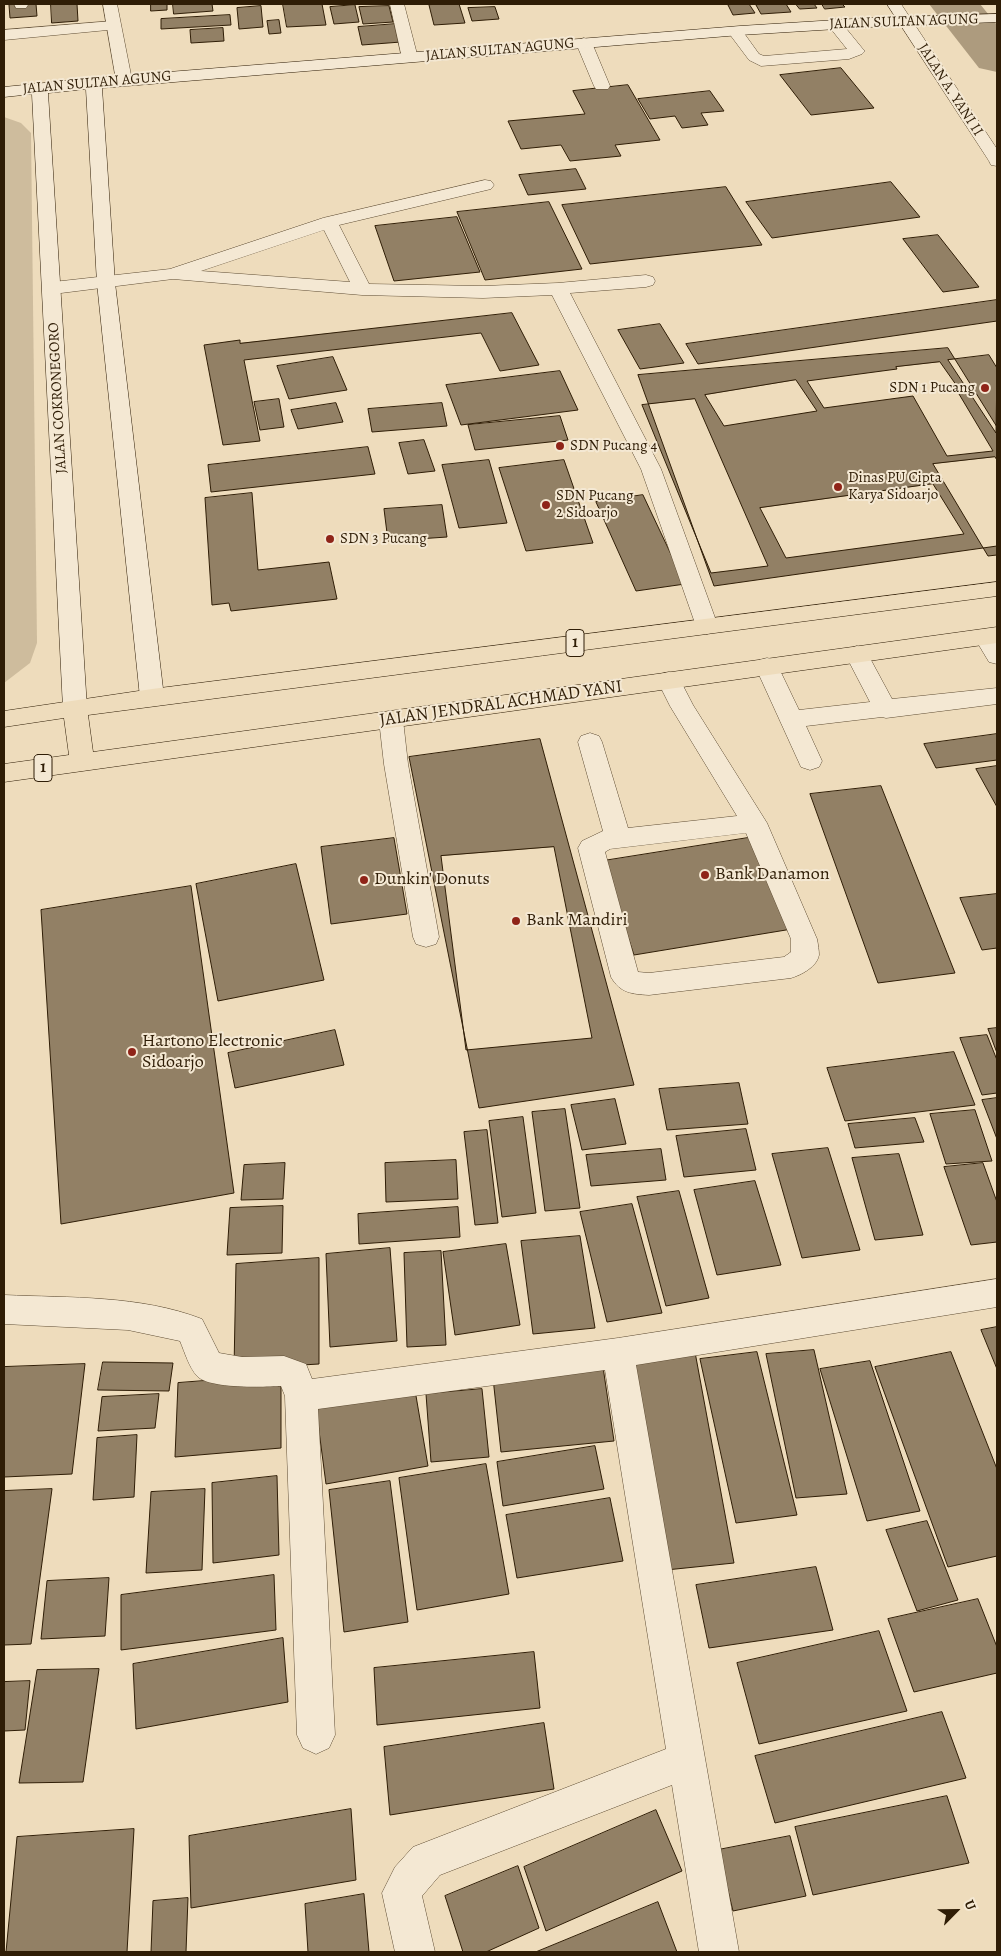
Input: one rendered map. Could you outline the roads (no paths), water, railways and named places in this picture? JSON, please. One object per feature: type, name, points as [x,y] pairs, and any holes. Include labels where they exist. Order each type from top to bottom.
[{"type":"highway","name":"1","points":[[4,718],[152,697],[997,589]]},
{"type":"highway","name":"JALAN JENDRAL ACHMAD YANI","points":[[4,773],[857,654],[993,643]]},
{"type":"highway","points":[[75,708],[82,763]]},
{"type":"street","points":[[110,4],[112,26],[124,80]]},
{"type":"street","points":[[397,4],[410,58]]},
{"type":"street","name":"JALAN A. YANI II","points":[[894,4],[997,161]]},
{"type":"street","points":[[21,9],[23,33]]},
{"type":"street","name":"JALAN SULTAN AGUNG","points":[[4,92],[124,80],[835,24],[997,18]]},
{"type":"street","points":[[736,32],[754,57],[761,61],[857,52],[835,24]]},
{"type":"street","points":[[4,35],[112,26]]},
{"type":"street","points":[[584,43],[602,86]]},
{"type":"street","points":[[94,83],[106,283],[152,697]]},
{"type":"street","name":"JALAN COKRONEGORO","points":[[40,88],[75,708]]},
{"type":"street","points":[[52,288],[173,274],[329,222],[485,185]]},
{"type":"street","points":[[329,222],[362,289]]},
{"type":"street","points":[[173,274],[362,289],[483,292],[558,289],[646,281]]},
{"type":"street","points":[[558,289],[651,469],[706,626]]},
{"type":"street","points":[[857,654],[886,710]]},
{"type":"street","points":[[767,666],[810,761]]},
{"type":"street","points":[[668,680],[754,823],[804,939],[805,956],[790,967],[649,984],[632,983],[625,977],[591,848],[604,840],[754,823]]},
{"type":"street","points":[[791,719],[886,710],[997,696]]},
{"type":"street","points":[[391,720],[396,764],[426,937]]},
{"type":"street","points":[[590,742],[618,838]]},
{"type":"street","points":[[301,1396],[618,1353],[997,1293]]},
{"type":"street","points":[[4,1310],[128,1315],[191,1329],[202,1356],[210,1367],[242,1372],[284,1371],[294,1376],[301,1396],[316,1735]]},
{"type":"street","points":[[618,1353],[719,1952]]},
{"type":"street","points":[[415,1952],[402,1893],[409,1881],[427,1861],[687,1760]]},
{"type":"waterway","points":[[954,4],[997,57]]},
{"type":"place","name":"SDN 1 Pucang","points":[[985,388]]},
{"type":"place","name":"SDN Pucang 4","points":[[560,446]]},
{"type":"place","name":"Dinas PU Cipta Karya Sidoarjo","points":[[838,487]]},
{"type":"place","name":"SDN Pucang 2 Sidoarjo","points":[[546,505]]},
{"type":"place","name":"SDN 3 Pucang","points":[[330,539]]},
{"type":"place","name":"Bank Danamon","points":[[705,875]]},
{"type":"place","name":"Dunkin' Donuts","points":[[364,880]]},
{"type":"place","name":"Bank Mandiri","points":[[516,921]]},
{"type":"place","name":"Hartono Electronic Sidoarjo","points":[[132,1052]]}]
